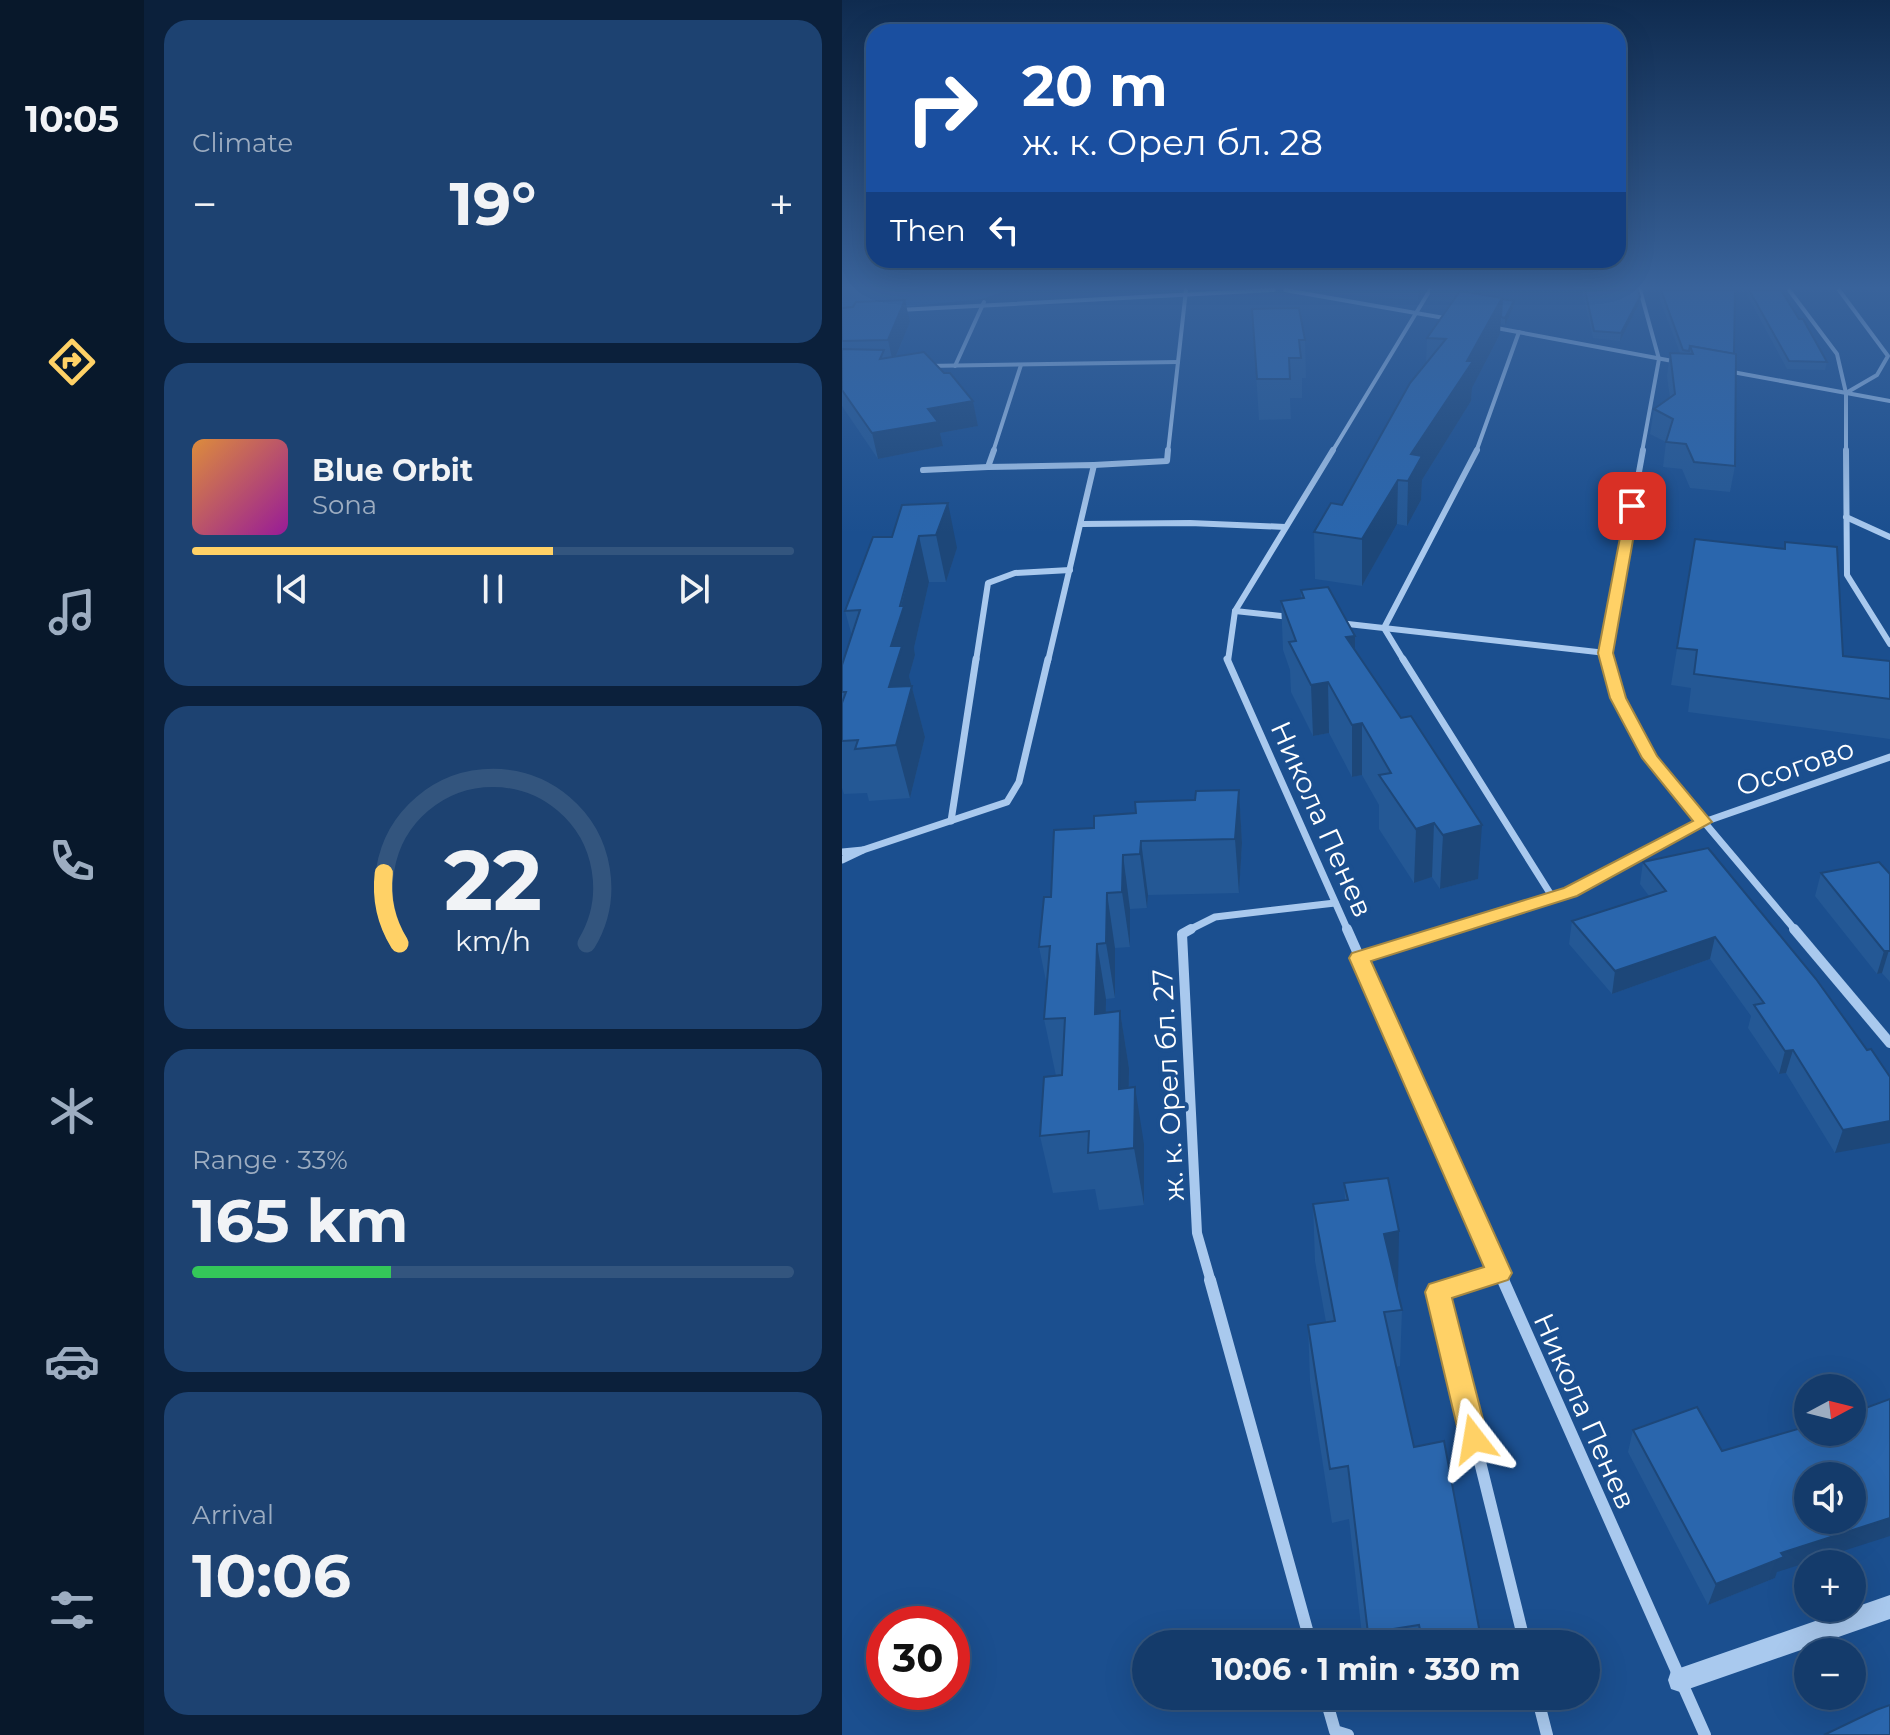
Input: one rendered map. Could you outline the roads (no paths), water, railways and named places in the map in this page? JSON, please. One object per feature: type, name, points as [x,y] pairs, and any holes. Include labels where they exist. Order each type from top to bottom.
[{"type":"street","points":[[988,467],[1019,371]]},
{"type":"street","points":[[923,470],[1167,461],[1177,371]]},
{"type":"street","name":"Никола Пенев","points":[[1379,371],[1235,611],[1227,658],[1705,1735]]},
{"type":"street","points":[[1384,628],[1474,458],[1505,371]]},
{"type":"street","points":[[1657,371],[1606,653],[1618,698],[1650,758],[1890,1043]]},
{"type":"street","points":[[1726,371],[1890,401]]},
{"type":"street","points":[[1841,371],[1846,393],[1847,575],[1890,644]]},
{"type":"street","points":[[1846,393],[1877,377],[1882,371]]},
{"type":"street","points":[[842,860],[863,850],[1007,802],[1019,782],[1094,465]]},
{"type":"street","points":[[1846,517],[1890,537]]},
{"type":"street","points":[[1082,524],[1190,523],[1285,527]]},
{"type":"street","points":[[951,821],[988,583],[1015,573],[1070,570]]},
{"type":"street","points":[[1235,611],[1294,618]]},
{"type":"street","points":[[1324,621],[1606,653]]},
{"type":"street","points":[[1384,628],[1553,898]]},
{"type":"street","name":"Осогово","points":[[1359,958],[1570,892],[1704,822],[1890,757]]},
{"type":"street","points":[[842,852],[863,850]]},
{"type":"street","name":"ж. к. Орел бл. 27","points":[[1307,1630],[1197,1233],[1182,934],[1215,917],[1335,903]]},
{"type":"street","points":[[1499,1273],[1438,1292],[1522,1630]]},
{"type":"street","points":[[1680,1680],[1890,1607]]},
{"type":"street","points":[[1329,1710],[1335,1731],[1348,1735]]},
{"type":"street","points":[[1541,1710],[1547,1735]]}]
